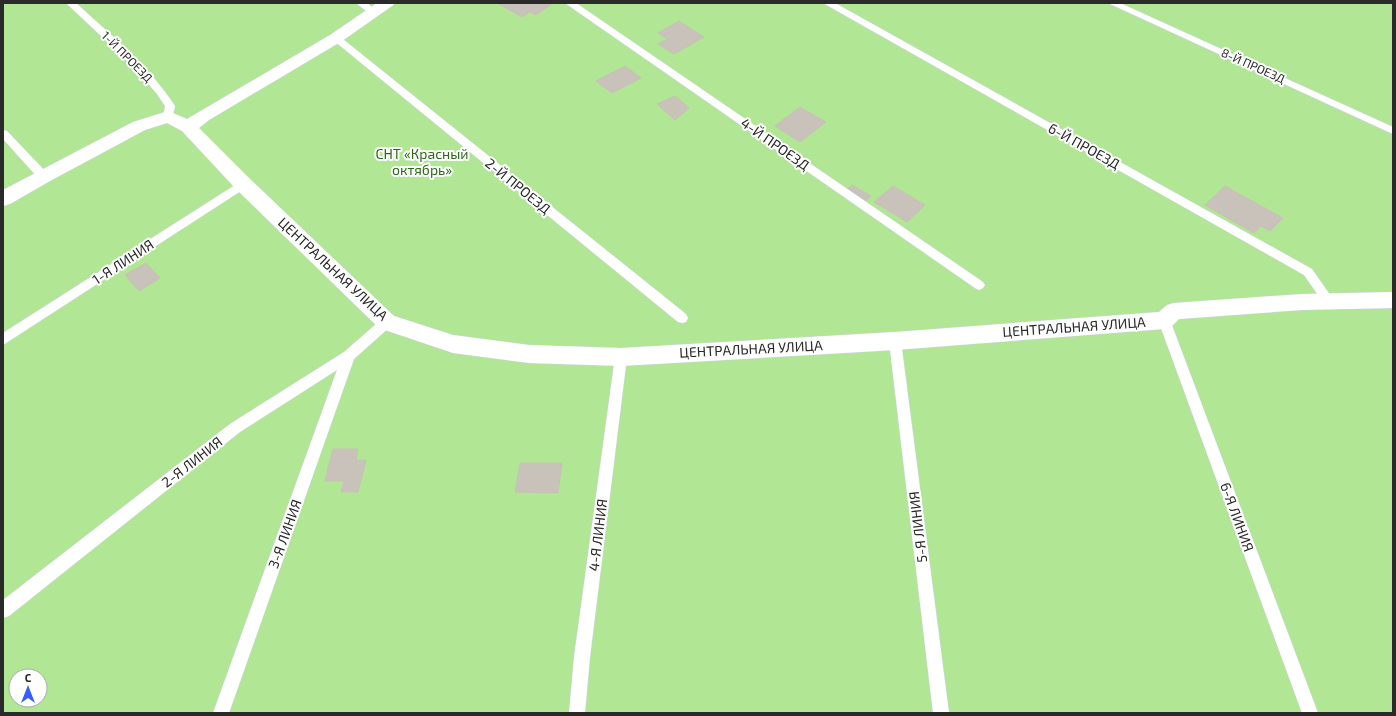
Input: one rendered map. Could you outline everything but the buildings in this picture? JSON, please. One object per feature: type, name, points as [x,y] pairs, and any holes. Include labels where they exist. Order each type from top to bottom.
[{"type":"street","points":[[3,199],[43,176],[139,126],[168,118],[188,127],[336,38],[367,7],[387,3]]},
{"type":"street","name":"ЦЕНТРАЛЬНАЯ УЛИЦА","points":[[188,127],[243,184],[387,322],[453,344],[529,354],[621,357],[895,341],[1164,320],[1174,311],[1329,302],[1393,300]]},
{"type":"lane","name":"1-Й ПРОЕЗД","points":[[71,3],[145,73],[164,94],[170,106],[168,118]]},
{"type":"lane","name":"4-Й ПРОЕЗД","points":[[570,3],[979,285]]},
{"type":"lane","name":"6-Й ПРОЕЗД","points":[[828,3],[1308,272],[1329,302]]},
{"type":"lane","name":"8-Й ПРОЕЗД","points":[[1113,3],[1393,131]]},
{"type":"lane","name":"2-Й ПРОЕЗД","points":[[336,38],[682,318]]},
{"type":"lane","points":[[3,133],[43,176]]},
{"type":"lane","name":"1-Я ЛИНИЯ","points":[[3,340],[243,184]]},
{"type":"lane","name":"6-Я ЛИНИЯ","points":[[1164,320],[1310,713]]},
{"type":"lane","name":"2-Я ЛИНИЯ","points":[[3,610],[235,428],[349,356],[387,322]]},
{"type":"lane","name":"5-Я ЛИНИЯ","points":[[895,341],[941,713]]},
{"type":"lane","name":"3-Я ЛИНИЯ","points":[[221,713],[349,356]]},
{"type":"lane","name":"4-Я ЛИНИЯ","points":[[577,713],[582,657],[621,357]]},
{"type":"green space","name":"СНТ «Красный октябрь»","points":[[3,3],[1393,3],[1393,713],[3,713]]}]
